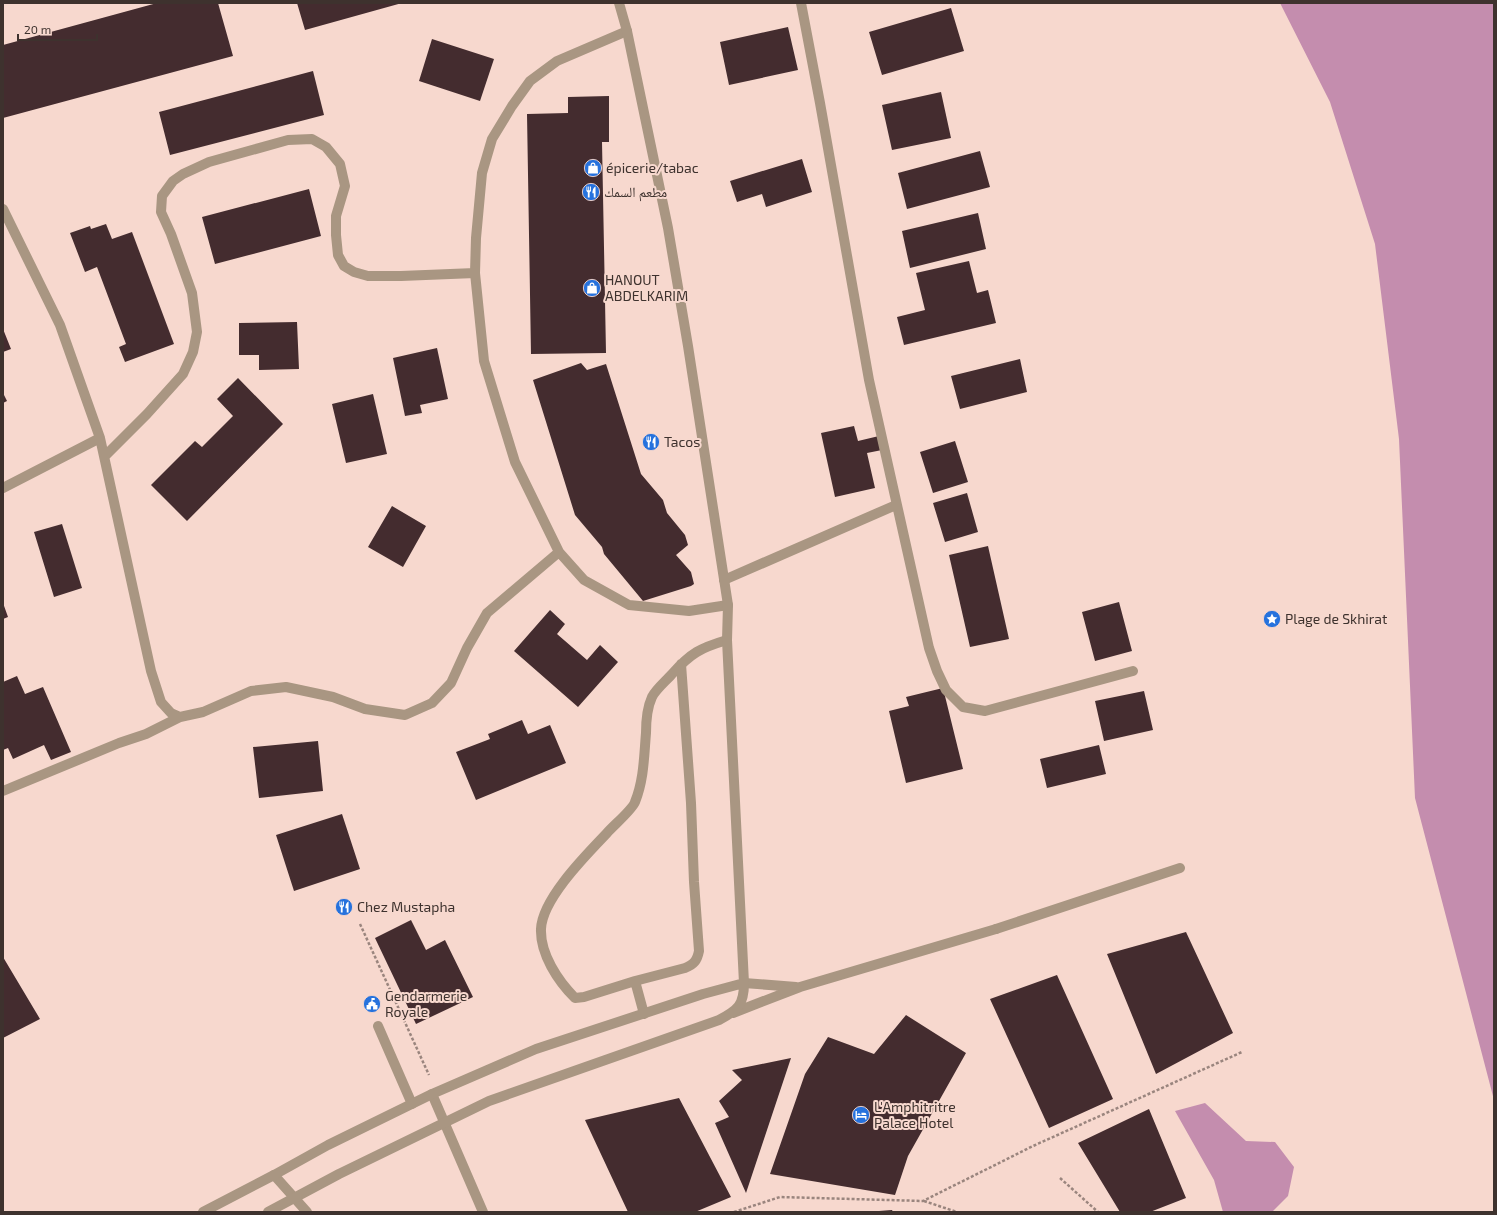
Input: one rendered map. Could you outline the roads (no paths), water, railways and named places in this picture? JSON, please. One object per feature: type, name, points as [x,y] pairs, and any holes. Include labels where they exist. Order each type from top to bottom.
[{"type":"street","points":[[619,3],[627,31],[668,228],[688,346],[728,605],[727,640],[744,984],[744,994],[741,1004],[733,1013]]},
{"type":"street","points":[[801,3],[869,380],[929,648],[937,671],[946,690],[963,707],[985,711],[1133,671]]},
{"type":"street","points":[[627,31],[557,62],[530,81],[512,106],[492,139],[482,173],[476,238],[475,273],[484,361],[515,462],[559,552],[584,580],[629,605],[689,611],[728,605]]},
{"type":"street","points":[[105,456],[147,414],[183,374],[193,352],[197,332],[192,293],[170,234],[160,212],[162,196],[174,181],[183,174],[209,162],[288,140],[312,139],[326,147],[340,164],[345,186],[336,216],[336,236],[338,255],[344,266],[354,272],[368,276],[475,273]]},
{"type":"street","points":[[3,209],[60,324],[100,438],[150,671],[161,702],[171,713],[180,717]]},
{"type":"street","points":[[3,488],[100,438]]},
{"type":"street","points":[[724,580],[896,505]]},
{"type":"street","points":[[3,791],[119,743],[146,734],[180,717],[203,712],[251,691],[286,687],[333,697],[365,709],[405,715],[432,703],[450,683],[467,648],[487,613],[559,552]]},
{"type":"street","points":[[681,664],[691,796],[694,882],[699,951],[695,962],[685,968],[635,981],[584,997],[575,998],[565,988],[544,952],[541,929],[545,914],[558,889],[594,846],[635,803],[642,774],[647,717],[652,697],[681,664],[696,652],[707,646],[727,640]]},
{"type":"street","points":[[268,1212],[339,1174],[489,1101],[719,1020],[733,1013],[800,987],[996,929],[1180,868]]},
{"type":"street","points":[[635,981],[644,1014]]},
{"type":"street","points":[[203,1212],[274,1175],[328,1144],[435,1093],[536,1049],[703,994],[744,984],[800,987]]},
{"type":"street","points":[[378,1026],[412,1104]]},
{"type":"street","points":[[435,1093],[445,1122],[483,1212]]},
{"type":"street","points":[[274,1175],[307,1212]]},
{"type":"place","name":"épicerie/tabac","points":[[593,168]]},
{"type":"place","name":"مطعم السمك","points":[[591,192]]},
{"type":"place","name":"HANOUT ABDELKARIM","points":[[592,288]]},
{"type":"place","name":"Tacos","points":[[651,442]]},
{"type":"place","name":"Plage de Skhirat","points":[[1272,619]]},
{"type":"place","name":"Chez Mustapha","points":[[344,907]]},
{"type":"place","name":"Gendarmerie Royale","points":[[372,1004]]},
{"type":"place","name":"L'Amphitritre Palace Hotel","points":[[861,1115]]}]
